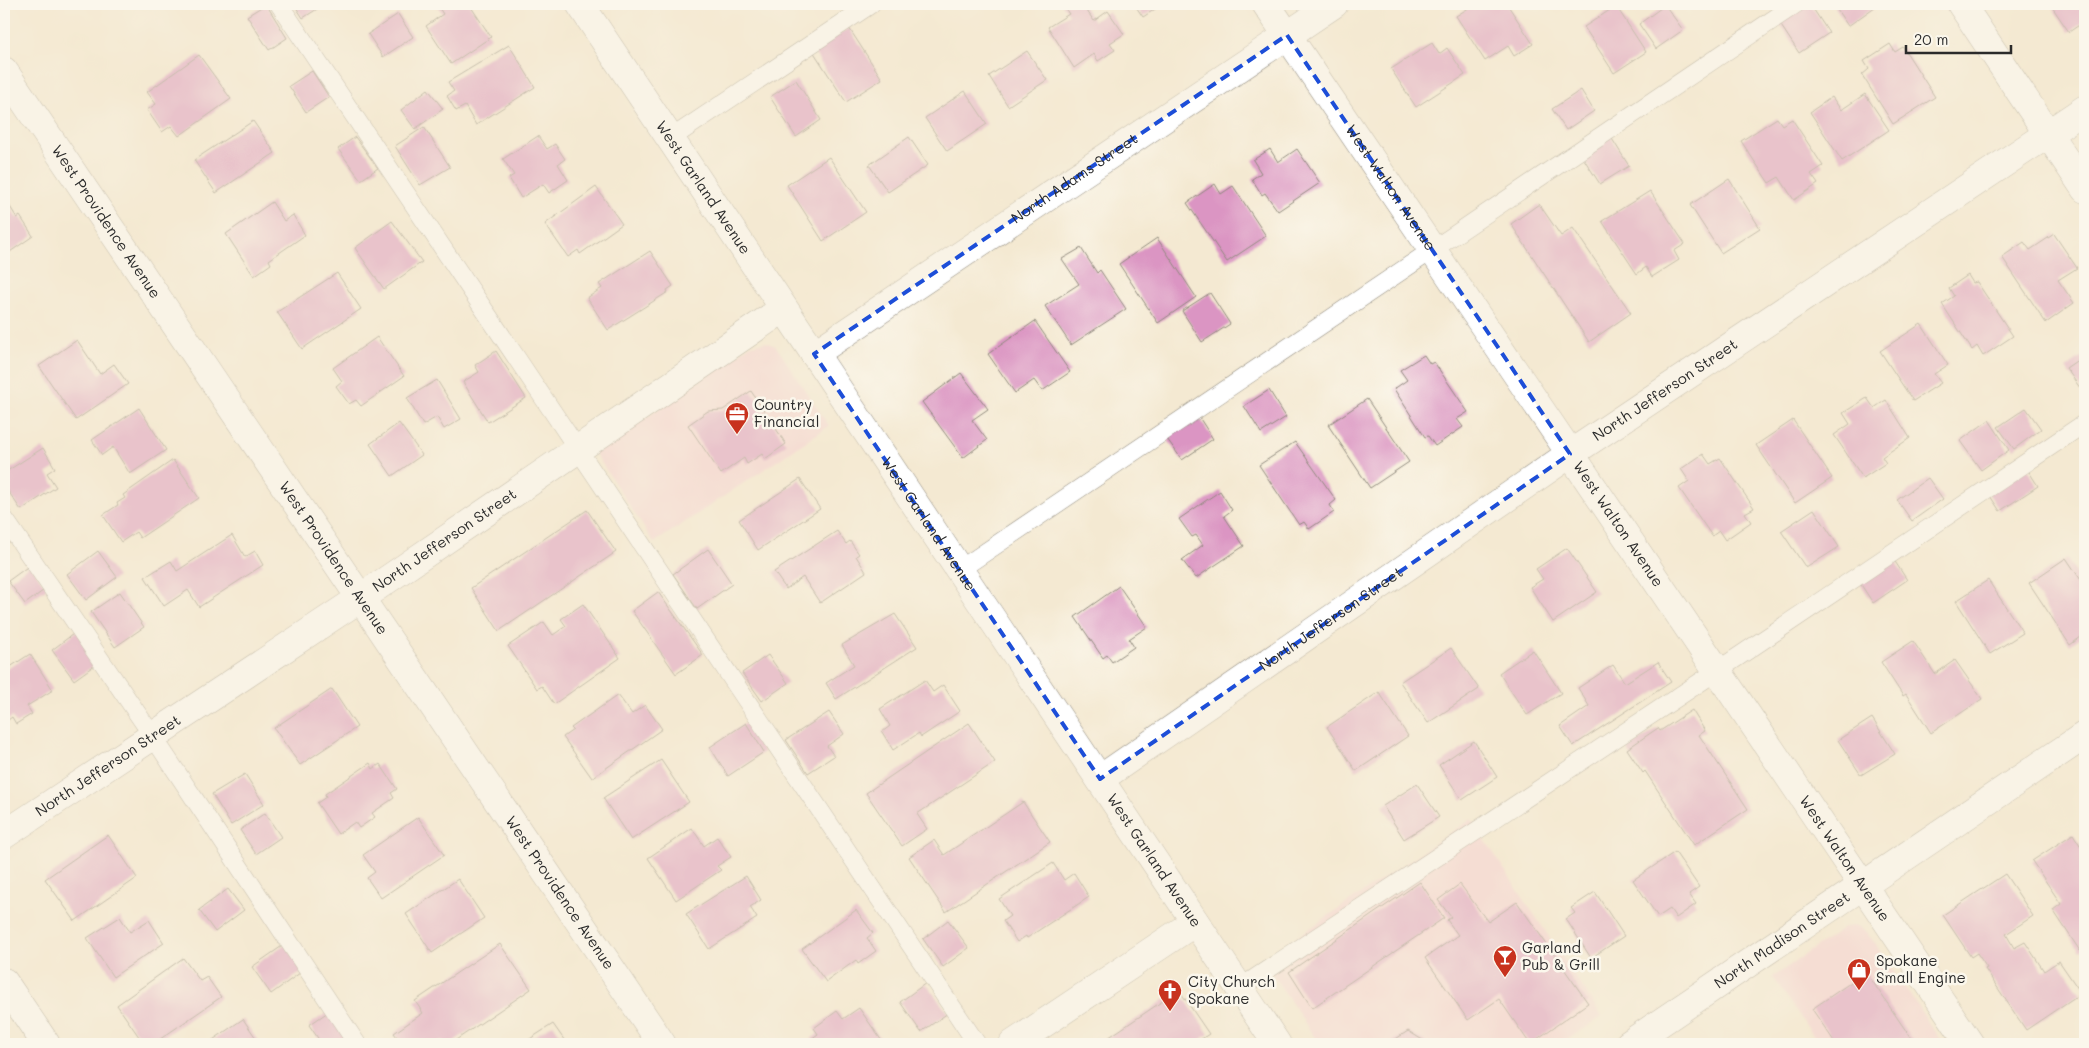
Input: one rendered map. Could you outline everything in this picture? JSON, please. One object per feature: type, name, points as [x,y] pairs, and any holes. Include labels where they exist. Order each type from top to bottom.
[{"type":"street","name":"West Garland Avenue","points":[[580,4],[1277,1044]]},
{"type":"street","name":"West Walton Avenue","points":[[1266,4],[1970,1044]]},
{"type":"street","name":"North Adams Street","points":[[814,354],[1334,4]]},
{"type":"street","points":[[1961,4],[2085,189]]},
{"type":"street","name":"West Providence Avenue","points":[[4,71],[359,599],[662,1044]]},
{"type":"street","name":"North Jefferson Street","points":[[1100,779],[1570,454],[2085,109]]},
{"type":"street","name":"North Jefferson Street","points":[[4,835],[359,599],[783,309]]},
{"type":"street","name":"North Madison Street","points":[[1628,1044],[2085,735]]},
{"type":"street","points":[[1013,1044],[1195,922]]},
{"type":"street","points":[[4,982],[46,1044]]},
{"type":"lane","points":[[279,4],[576,450],[977,1044]]},
{"type":"lane","points":[[670,139],[871,4]]},
{"type":"lane","points":[[959,570],[1796,4]]},
{"type":"lane","points":[[1240,988],[1717,671],[2085,423]]},
{"type":"lane","points":[[4,518],[152,735],[357,1044]]},
{"type":"highlighted area","points":[[1287,35],[1570,454],[1100,779],[814,354]]},
{"type":"shaded area","points":[[766,342],[776,346],[829,426],[654,543],[595,453],[751,345]]},
{"type":"shaded area","points":[[1471,819],[1602,1017],[1561,1044],[1319,1044],[1263,960]]},
{"type":"shaded area","points":[[1845,927],[1860,927],[1867,932],[1943,1044],[1819,1044],[1773,977]]},
{"type":"building","points":[[266,4],[287,38],[269,50],[247,16]]},
{"type":"building","points":[[294,4],[325,4],[303,18]]},
{"type":"building","points":[[469,4],[491,37],[451,64],[426,26],[443,14],[437,5]]},
{"type":"building","points":[[1062,4],[1082,4],[1094,21],[1108,11],[1124,34],[1110,43],[1115,50],[1098,61],[1094,54],[1074,68],[1048,27],[1069,14]]},
{"type":"building","points":[[1134,4],[1163,4],[1143,17]]},
{"type":"building","points":[[1475,4],[1507,4],[1533,44],[1514,56],[1508,46],[1485,61],[1456,16]]},
{"type":"building","points":[[1798,4],[1810,4],[1829,33],[1799,53],[1776,18]]},
{"type":"building","points":[[1833,4],[1879,4],[1848,26]]},
{"type":"building","points":[[2050,4],[2085,4],[2085,21],[2069,32]]},
{"type":"building","points":[[1665,5],[1683,30],[1656,49],[1639,24]]},
{"type":"building","points":[[1616,6],[1646,52],[1614,73],[1584,27]]},
{"type":"building","points":[[398,14],[413,37],[383,57],[368,34]]},
{"type":"building","points":[[849,28],[882,79],[846,102],[813,51]]},
{"type":"building","points":[[1432,43],[1439,54],[1447,48],[1465,75],[1416,107],[1391,69]]},
{"type":"building","points":[[1890,44],[1895,52],[1903,47],[1935,97],[1893,124],[1862,75],[1869,69],[1864,61]]},
{"type":"building","points":[[509,45],[535,87],[476,125],[465,106],[456,111],[447,96],[454,91],[448,82]]},
{"type":"building","points":[[1027,51],[1047,80],[1008,106],[989,76]]},
{"type":"building","points":[[199,55],[231,99],[179,136],[171,126],[162,132],[147,110],[156,104],[147,92]]},
{"type":"building","points":[[312,71],[329,97],[306,112],[289,86]]},
{"type":"building","points":[[796,80],[821,120],[796,137],[770,97]]},
{"type":"building","points":[[428,89],[443,109],[415,129],[401,110]]},
{"type":"building","points":[[1581,90],[1594,111],[1566,130],[1552,109]]},
{"type":"building","points":[[965,91],[987,124],[947,151],[925,118]]},
{"type":"building","points":[[1865,94],[1889,130],[1842,161],[1810,112],[1832,97],[1841,110]]},
{"type":"building","points":[[1777,118],[1782,125],[1792,119],[1823,166],[1811,174],[1818,184],[1794,200],[1779,177],[1769,183],[1741,141]]},
{"type":"building","points":[[253,121],[275,153],[216,193],[194,160]]},
{"type":"building","points":[[424,127],[450,167],[420,185],[395,146]]},
{"type":"building","points":[[1609,134],[1629,166],[1600,184],[1580,153]]},
{"type":"building","points":[[538,136],[547,149],[555,144],[565,159],[558,164],[568,180],[549,193],[543,184],[521,198],[509,178],[514,175],[503,159]]},
{"type":"building","points":[[355,137],[378,168],[361,180],[338,149]]},
{"type":"building","points":[[909,137],[928,165],[888,192],[869,165]]},
{"type":"building","points":[[1270,149],[1278,162],[1297,149],[1320,183],[1278,211],[1265,193],[1262,195],[1252,179],[1261,173],[1253,160]]},
{"type":"building","points":[[829,157],[866,212],[823,241],[787,185]]},
{"type":"building","points":[[1729,179],[1760,228],[1721,253],[1690,205]]},
{"type":"building","points":[[1215,184],[1221,194],[1233,186],[1266,236],[1227,262],[1187,203]]},
{"type":"building","points":[[596,187],[622,224],[580,254],[578,250],[568,257],[545,224]]},
{"type":"building","points":[[1650,191],[1685,244],[1674,251],[1679,260],[1652,277],[1646,267],[1637,274],[1602,221]]},
{"type":"building","points":[[4,197],[17,218],[20,216],[33,236],[4,256]]},
{"type":"building","points":[[272,202],[284,221],[293,215],[305,235],[269,260],[271,264],[254,276],[226,234]]},
{"type":"building","points":[[1539,204],[1561,236],[1573,228],[1631,313],[1589,342],[1511,224]]},
{"type":"building","points":[[392,221],[422,262],[384,289],[355,248]]},
{"type":"building","points":[[2054,234],[2077,268],[2058,280],[2074,303],[2046,323],[2002,257],[2024,242],[2030,250]]},
{"type":"building","points":[[1157,238],[1196,297],[1158,323],[1119,264]]},
{"type":"building","points":[[1081,248],[1097,273],[1100,270],[1126,309],[1071,345],[1045,306],[1079,284],[1062,259]]},
{"type":"building","points":[[650,251],[673,286],[667,290],[668,292],[608,330],[587,298],[602,288],[599,284]]},
{"type":"building","points":[[337,273],[361,309],[302,349],[277,312]]},
{"type":"building","points":[[1968,275],[1973,283],[1977,282],[2013,336],[1983,356],[1977,346],[1972,350],[1942,304],[1954,296],[1949,288]]},
{"type":"building","points":[[1210,293],[1230,324],[1202,342],[1182,311]]},
{"type":"building","points":[[1035,321],[1070,372],[1042,391],[1034,380],[1015,393],[988,354]]},
{"type":"building","points":[[1921,324],[1948,365],[1934,374],[1941,383],[1913,401],[1880,351]]},
{"type":"building","points":[[377,337],[404,376],[361,406],[356,400],[349,404],[336,386],[342,381],[333,368]]},
{"type":"building","points":[[77,340],[100,374],[114,364],[128,384],[76,420],[39,366]]},
{"type":"building","points":[[496,351],[526,398],[488,422],[463,382],[479,372],[475,365]]},
{"type":"building","points":[[1424,355],[1430,364],[1434,362],[1468,412],[1457,419],[1463,427],[1435,446],[1428,436],[1425,437],[1394,389],[1407,380],[1400,370]]},
{"type":"building","points":[[2085,355],[2085,395],[2066,368]]},
{"type":"building","points":[[961,373],[988,409],[972,420],[987,440],[963,458],[922,402]]},
{"type":"building","points":[[437,380],[461,419],[444,429],[437,417],[423,425],[407,398]]},
{"type":"building","points":[[1269,390],[1286,417],[1261,433],[1244,406]]},
{"type":"building","name":"Country Financial","points":[[751,391],[786,444],[765,459],[762,454],[747,464],[744,458],[721,474],[688,425],[708,411],[723,410]]},
{"type":"building","points":[[1867,398],[1874,408],[1886,400],[1910,438],[1882,457],[1886,463],[1863,478],[1834,435],[1850,424],[1843,413]]},
{"type":"building","points":[[1367,399],[1409,462],[1370,488],[1328,425]]},
{"type":"building","points":[[139,408],[166,450],[130,474],[113,447],[102,455],[92,440]]},
{"type":"building","points":[[2026,408],[2041,429],[2014,449],[1998,427]]},
{"type":"building","points":[[1195,411],[1213,439],[1182,460],[1163,433]]},
{"type":"building","points":[[1793,420],[1832,478],[1795,503],[1756,445]]},
{"type":"building","points":[[1989,420],[2009,450],[1981,470],[1960,441]]},
{"type":"building","points":[[399,423],[422,455],[392,476],[370,444]]},
{"type":"building","points":[[1295,442],[1336,500],[1330,505],[1334,512],[1309,529],[1304,522],[1299,525],[1259,465]]},
{"type":"building","points":[[43,448],[55,468],[47,473],[56,487],[21,510],[4,485],[4,473]]},
{"type":"building","points":[[1703,454],[1710,464],[1720,458],[1754,508],[1745,513],[1751,522],[1725,540],[1719,531],[1712,536],[1679,488],[1689,481],[1681,469]]},
{"type":"building","points":[[173,460],[199,498],[140,538],[136,532],[121,542],[103,515],[125,498],[123,495]]},
{"type":"building","points":[[2026,467],[2038,486],[2000,511],[1988,493]]},
{"type":"building","points":[[1928,478],[1943,499],[1912,521],[1897,500]]},
{"type":"building","points":[[800,479],[820,509],[758,550],[739,520]]},
{"type":"building","points":[[1220,491],[1232,510],[1224,516],[1244,546],[1196,578],[1182,560],[1203,545],[1196,535],[1192,537],[1179,519]]},
{"type":"building","points":[[1814,509],[1839,547],[1806,568],[1781,531]]},
{"type":"building","points":[[587,510],[616,552],[499,631],[471,588]]},
{"type":"building","points":[[837,531],[846,544],[850,541],[859,554],[856,556],[866,572],[820,603],[803,577],[786,589],[774,572]]},
{"type":"building","points":[[232,535],[245,557],[255,551],[263,565],[199,607],[188,590],[164,606],[145,577],[171,561],[177,571]]},
{"type":"building","points":[[1567,548],[1597,592],[1553,622],[1530,587],[1543,579],[1536,569]]},
{"type":"building","points":[[708,549],[732,584],[697,609],[673,574]]},
{"type":"building","points":[[98,551],[117,577],[86,600],[67,574]]},
{"type":"building","points":[[1892,557],[1907,580],[1873,603],[1858,580]]},
{"type":"building","points":[[2066,558],[2085,586],[2085,634],[2070,645],[2029,583]]},
{"type":"building","points":[[30,565],[47,588],[25,604],[8,581]]},
{"type":"building","points":[[1988,580],[2023,633],[1990,654],[1956,601]]},
{"type":"building","points":[[1119,586],[1147,627],[1129,639],[1134,647],[1112,662],[1107,655],[1103,658],[1075,617]]},
{"type":"building","points":[[120,592],[144,627],[115,647],[91,612]]},
{"type":"building","points":[[658,592],[703,655],[676,674],[632,611]]},
{"type":"building","points":[[583,604],[620,658],[554,704],[542,686],[537,689],[508,646],[544,622],[553,635],[566,626],[561,619]]},
{"type":"building","points":[[895,614],[917,647],[836,699],[826,683],[854,665],[842,645]]},
{"type":"building","points":[[77,631],[99,662],[74,680],[52,650]]},
{"type":"building","points":[[1913,641],[1935,674],[1955,660],[1982,699],[1931,733],[1906,694],[1903,696],[1881,662]]},
{"type":"building","points":[[1451,648],[1479,689],[1428,723],[1400,682]]},
{"type":"building","points":[[1533,650],[1561,693],[1527,715],[1499,673]]},
{"type":"building","points":[[30,654],[53,690],[27,706],[32,714],[16,724],[12,717],[4,723],[4,671]]},
{"type":"building","points":[[768,655],[788,683],[762,701],[742,673]]},
{"type":"building","points":[[1658,662],[1671,682],[1573,746],[1560,726],[1589,706],[1578,688],[1613,665],[1625,683]]},
{"type":"building","points":[[925,680],[933,692],[943,685],[960,711],[921,737],[919,733],[893,750],[882,732],[890,726],[880,709]]},
{"type":"building","points":[[332,689],[357,727],[300,765],[274,728]]},
{"type":"building","points":[[1379,692],[1408,736],[1356,771],[1327,727]]},
{"type":"building","points":[[618,695],[632,714],[645,705],[662,729],[592,778],[563,737],[573,730],[571,728]]},
{"type":"building","points":[[1692,710],[1705,731],[1699,735],[1748,809],[1694,845],[1645,771],[1643,773],[1627,749],[1658,728],[1660,731]]},
{"type":"building","points":[[829,712],[844,734],[827,746],[834,756],[808,773],[786,740]]},
{"type":"building","points":[[1872,718],[1895,754],[1861,775],[1838,740]]},
{"type":"building","points":[[746,723],[764,752],[728,776],[710,747]]},
{"type":"building","points":[[969,723],[995,762],[917,814],[927,829],[902,846],[866,793]]},
{"type":"building","points":[[1474,741],[1497,777],[1462,800],[1439,765]]},
{"type":"building","points":[[661,760],[689,802],[631,840],[603,798]]},
{"type":"building","points":[[370,763],[373,769],[380,764],[397,789],[391,793],[394,798],[372,813],[375,817],[359,828],[355,822],[338,834],[317,803],[326,797],[325,794]]},
{"type":"building","points":[[245,774],[264,804],[231,825],[212,794]]},
{"type":"building","points":[[1417,784],[1439,817],[1404,839],[1383,806]]},
{"type":"building","points":[[1023,802],[1050,842],[946,912],[909,857],[934,840],[944,855]]},
{"type":"building","points":[[265,813],[281,837],[256,854],[240,830]]},
{"type":"building","points":[[418,817],[444,855],[381,898],[367,878],[375,872],[363,855]]},
{"type":"building","points":[[692,828],[704,846],[717,837],[731,857],[717,866],[721,870],[676,900],[648,858]]},
{"type":"building","points":[[2073,834],[2085,853],[2085,948],[2080,951],[2053,910],[2061,904],[2032,861]]},
{"type":"building","points":[[108,835],[137,878],[75,921],[45,879]]},
{"type":"building","points":[[1675,852],[1699,887],[1689,894],[1696,904],[1676,918],[1670,909],[1658,917],[1633,880]]},
{"type":"building","points":[[1053,863],[1064,880],[1074,873],[1089,897],[1027,938],[1026,936],[1017,942],[1003,921],[1010,916],[999,899]]},
{"type":"building","points":[[2005,874],[2033,916],[2006,934],[2014,948],[2025,942],[2044,971],[2059,961],[2081,993],[2026,1030],[1985,969],[1987,968],[1977,953],[1971,957],[1943,915]]},
{"type":"building","points":[[746,876],[761,900],[750,907],[757,918],[709,949],[686,914]]},
{"type":"building","points":[[458,879],[484,918],[432,953],[406,914]]},
{"type":"building","points":[[1420,882],[1444,918],[1312,1008],[1289,972]]},
{"type":"building","name":"Garland Pub & Grill","points":[[1460,884],[1488,922],[1517,902],[1588,1003],[1530,1044],[1499,999],[1468,1020],[1425,958],[1458,935],[1447,920],[1451,917],[1438,900]]},
{"type":"building","points":[[228,889],[244,910],[215,932],[199,910]]},
{"type":"building","points":[[1595,892],[1624,936],[1591,958],[1566,919],[1575,913],[1571,908]]},
{"type":"building","points":[[856,910],[873,933],[867,938],[876,951],[858,964],[856,960],[826,982],[802,949]]},
{"type":"building","points":[[120,917],[130,932],[149,920],[164,943],[113,977],[87,938]]},
{"type":"building","points":[[948,920],[969,948],[943,967],[923,939]]},
{"type":"building","points":[[285,944],[304,970],[271,994],[252,967]]},
{"type":"building","points":[[500,944],[531,989],[450,1044],[445,1044],[442,1040],[435,1044],[402,1044],[394,1033],[423,1013],[415,1001]]},
{"type":"building","points":[[183,958],[200,981],[207,977],[221,997],[153,1044],[144,1044],[117,1005]]},
{"type":"building","name":"Spokane Small Engine","points":[[1866,972],[1915,1044],[1836,1044],[1812,1009]]},
{"type":"building","points":[[926,983],[948,1013],[921,1032],[900,1002]]},
{"type":"building","name":"City Church Spokane","points":[[1179,990],[1209,1034],[1194,1044],[1099,1044]]},
{"type":"building","points":[[859,1008],[884,1044],[815,1044],[811,1039],[818,1034],[814,1028],[837,1011],[843,1019]]},
{"type":"building","points":[[331,1010],[349,1038],[339,1044],[322,1044],[309,1025]]},
{"type":"building","points":[[243,1019],[260,1044],[207,1044]]},
{"type":"building","points":[[553,1024],[567,1044],[522,1044]]},
{"type":"building","points":[[1408,1031],[1429,1044],[1388,1044]]},
{"type":"place","name":"Country Financial","points":[[737,435]]},
{"type":"place","name":"Garland Pub & Grill","points":[[1505,978]]},
{"type":"place","name":"Spokane Small Engine","points":[[1859,991]]},
{"type":"place","name":"City Church Spokane","points":[[1170,1012]]}]
